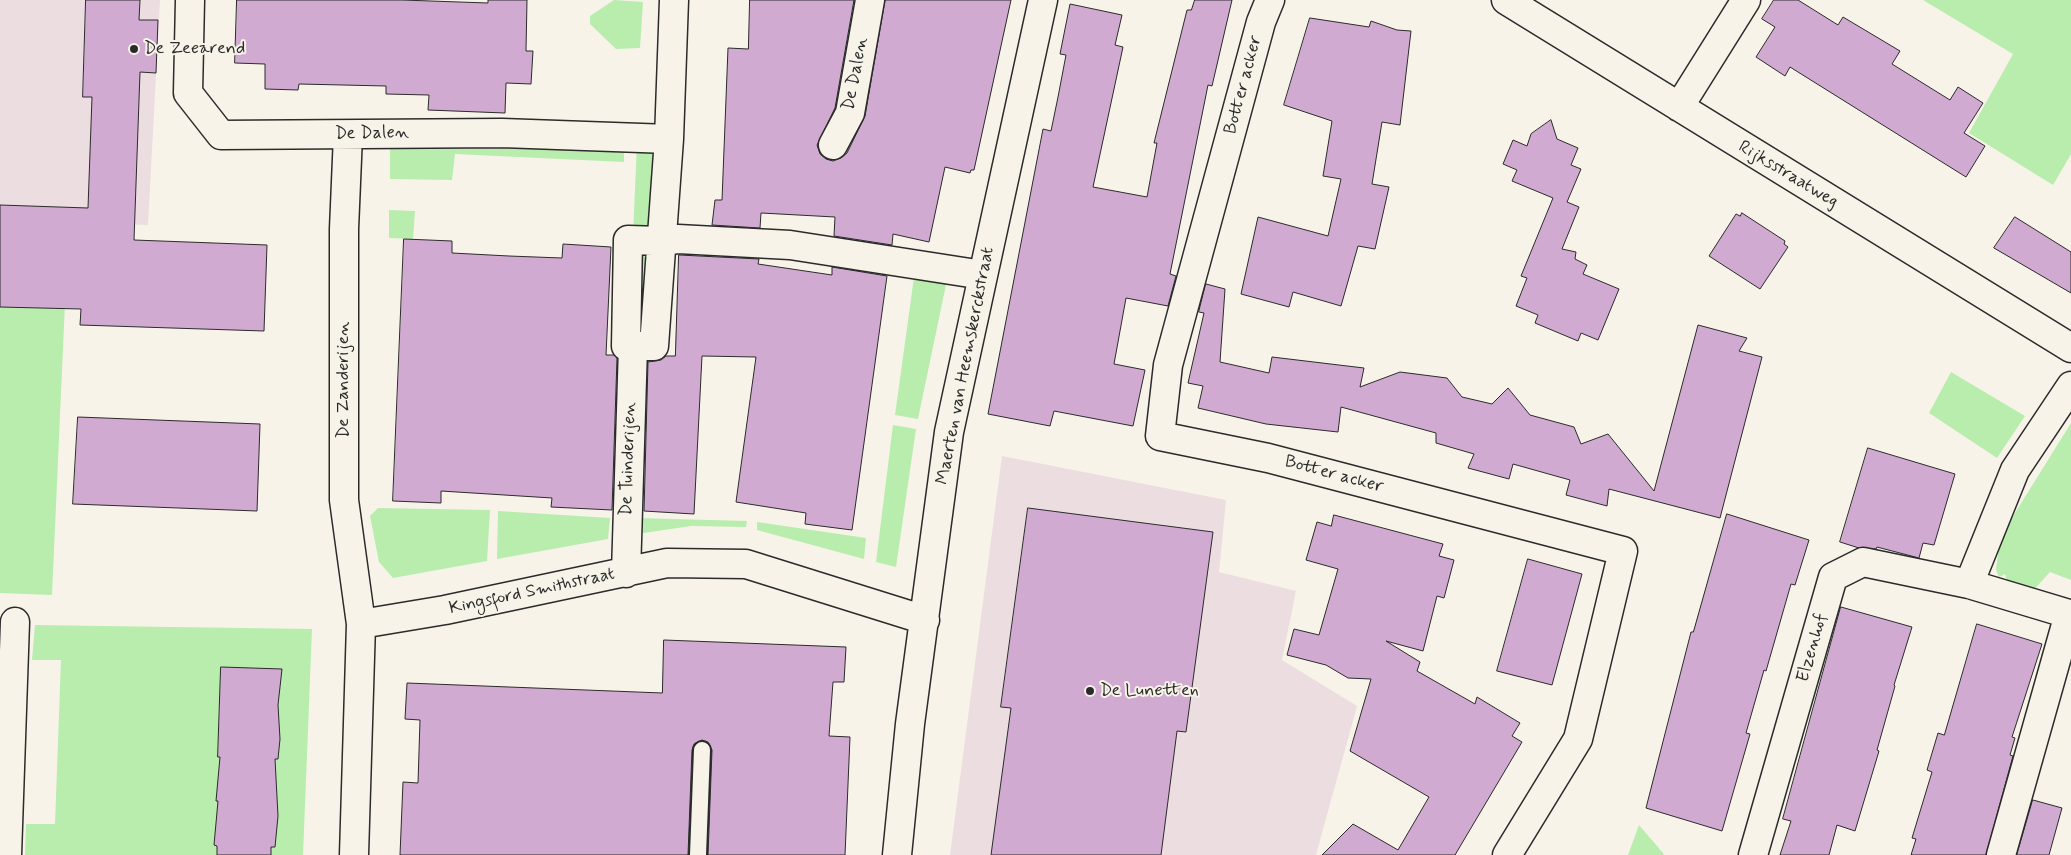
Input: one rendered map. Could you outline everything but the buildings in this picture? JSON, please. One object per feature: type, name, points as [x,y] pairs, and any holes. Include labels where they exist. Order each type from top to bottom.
[{"type":"street","name":"De Dalen","points":[[190,0],[188,93],[221,134],[502,133],[669,139]]},
{"type":"street","points":[[633,346],[654,346],[669,139],[674,0]]},
{"type":"street","name":"De Dalen","points":[[833,145],[850,112],[870,0]]},
{"type":"street","name":"Maerten van Heemskerckstraat","points":[[897,855],[910,724],[949,432],[1043,0]]},
{"type":"street","name":"Botter acker","points":[[1270,0],[1261,22],[1168,365],[1160,436],[1268,458],[1624,551],[1578,738],[1507,855]]},
{"type":"street","name":"Rijksstraatweg","points":[[1506,0],[2071,348]]},
{"type":"street","points":[[1679,107],[1746,0]]},
{"type":"street","name":"De Zanderijen","points":[[348,135],[344,229],[344,500],[361,624]]},
{"type":"street","points":[[662,241],[678,239],[790,246],[982,275]]},
{"type":"street","name":"De Tuinderijen","points":[[626,573],[633,346],[626,346],[628,240],[662,241]]},
{"type":"street","points":[[1969,584],[2015,470],[2071,386]]},
{"type":"street","name":"Kingsford Smithstraat","points":[[361,624],[445,610],[626,573],[667,562],[746,564],[924,620]]},
{"type":"street","name":"Elzenhof","points":[[1753,855],[1833,577],[1863,562],[1969,584],[2069,614],[2001,855]]},
{"type":"street","points":[[7,855],[15,622]]},
{"type":"street","points":[[354,855],[361,624]]},
{"type":"lane","points":[[698,855],[702,750]]},
{"type":"shaded area","points":[[0,0],[160,0],[148,225],[0,220]]},
{"type":"shaded area","points":[[1002,456],[1226,500],[1219,572],[1296,591],[1282,660],[1357,706],[1316,855],[950,855]]},
{"type":"green space","points":[[614,0],[643,2],[640,48],[616,49],[590,24],[590,16]]},
{"type":"green space","points":[[1923,0],[2071,0],[2071,154],[2053,185],[1969,133],[2013,54]]},
{"type":"green space","points":[[502,139],[624,144],[624,162],[455,154],[452,180],[390,179],[390,147],[501,149]]},
{"type":"green space","points":[[637,144],[654,145],[650,236],[633,235]]},
{"type":"green space","points":[[389,210],[415,211],[413,239],[389,238]]},
{"type":"green space","points":[[0,232],[68,236],[52,595],[0,593]]},
{"type":"green space","points":[[632,246],[651,246],[645,337],[628,337]]},
{"type":"green space","points":[[915,270],[948,275],[918,419],[895,415]]},
{"type":"green space","points":[[1951,372],[2025,416],[1997,458],[1929,413]]},
{"type":"green space","points":[[2071,423],[2071,580],[2050,572],[2030,594],[2008,585],[2005,574],[1999,577],[1996,570],[1999,546],[2010,521]]},
{"type":"green space","points":[[893,425],[916,429],[896,567],[876,562]]},
{"type":"green space","points":[[378,508],[490,510],[487,561],[393,578],[379,562],[370,516]]},
{"type":"green space","points":[[498,511],[610,518],[608,539],[497,559]]},
{"type":"green space","points":[[637,518],[747,521],[746,527],[691,526],[637,534]]},
{"type":"green space","points":[[757,522],[866,538],[864,559],[757,530]]},
{"type":"green space","points":[[35,625],[312,629],[303,855],[25,855],[26,824],[55,824],[61,660],[32,660]]},
{"type":"green space","points":[[1639,825],[1663,853],[1664,855],[1628,855]]},
{"type":"place","name":"De Zeearend","points":[[134,49]]},
{"type":"place","name":"De Lunetten","points":[[1090,691]]}]
